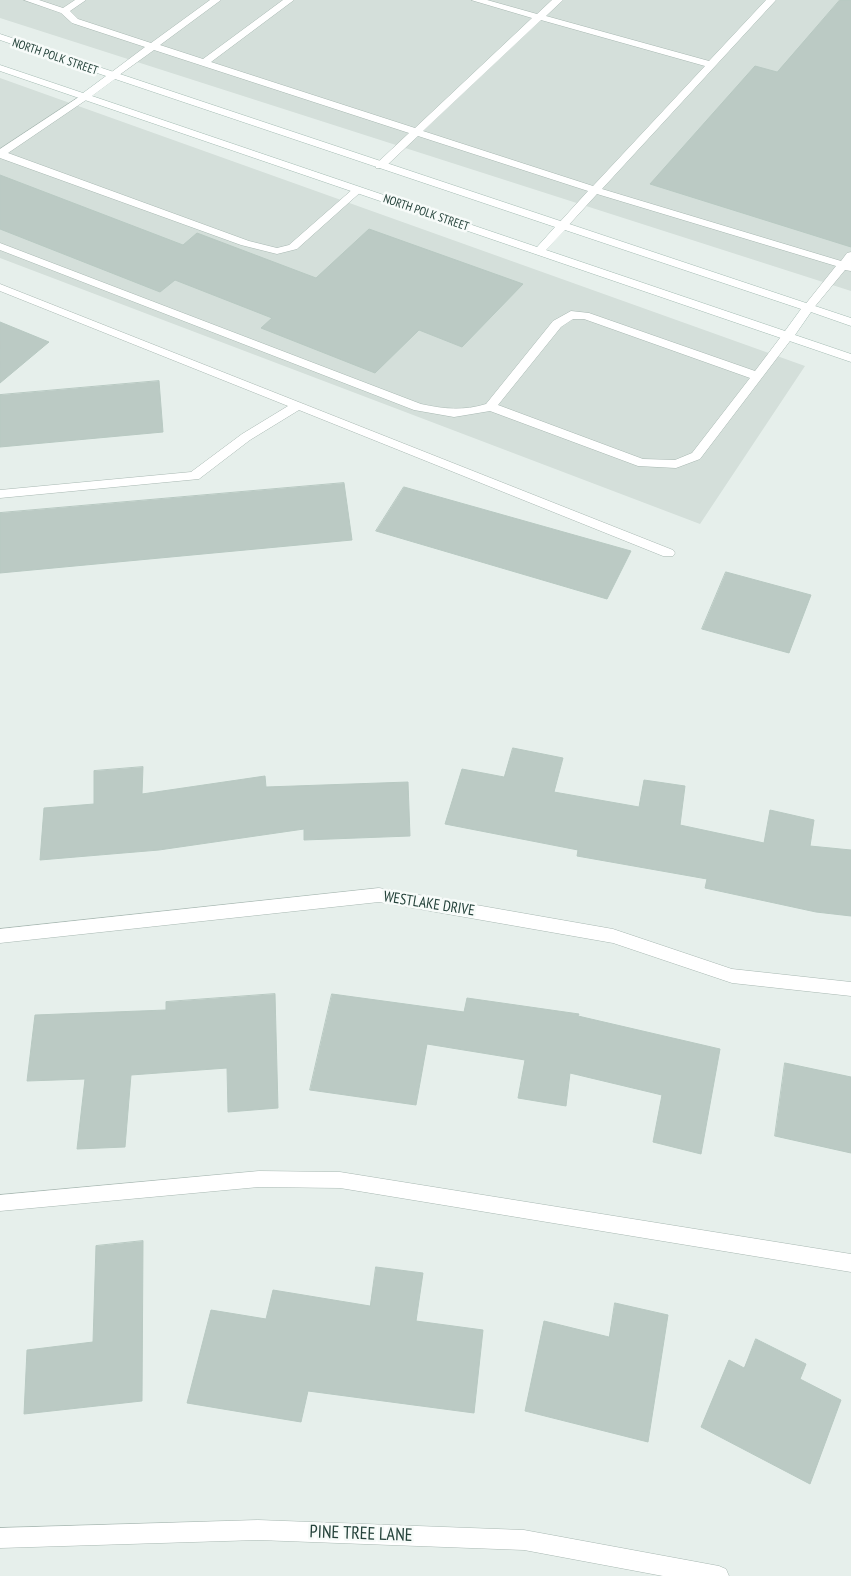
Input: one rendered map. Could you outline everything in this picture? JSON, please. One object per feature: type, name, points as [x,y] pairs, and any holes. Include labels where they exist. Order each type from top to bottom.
[{"type":"main road","points":[[29,0],[64,11],[75,20],[415,132],[595,190],[847,267]]},
{"type":"main road","points":[[64,11],[81,0]]},
{"type":"main road","points":[[0,154],[85,96],[216,0]]},
{"type":"main road","points":[[204,63],[289,0]]},
{"type":"main road","points":[[476,0],[712,65]]},
{"type":"main road","points":[[380,166],[558,0]]},
{"type":"main road","points":[[539,252],[771,0]]},
{"type":"main road","name":"NORTH POLK STREET","points":[[0,37],[380,166],[851,322]]},
{"type":"main road","name":"NORTH POLK STREET","points":[[0,68],[851,358]]},
{"type":"main road","points":[[0,154],[245,242],[277,251],[293,247],[358,190]]},
{"type":"main road","points":[[0,246],[418,407],[448,414],[473,413],[490,407],[557,324],[572,316],[585,316],[757,376]]},
{"type":"main road","points":[[490,407],[642,463],[676,464],[696,456],[808,308],[847,267],[851,255]]},
{"type":"main road","points":[[0,286],[668,553]]},
{"type":"main road","points":[[0,494],[194,476],[246,437],[297,406]]},
{"type":"main road","name":"WESTLAKE DRIVE","points":[[0,936],[379,895],[613,936],[732,976],[851,988]]},
{"type":"main road","points":[[0,1203],[259,1179],[340,1180],[851,1263]]},
{"type":"main road","name":"PINE TREE LANE","points":[[0,1538],[258,1530],[524,1540],[719,1576]]},
{"type":"shaded area","points":[[0,0],[851,0],[851,291],[0,18]]},
{"type":"shaded area","points":[[0,78],[805,366],[700,524],[0,258]]},
{"type":"building","points":[[840,0],[851,0],[851,247],[650,184],[755,66],[777,72]]},
{"type":"building","points":[[0,175],[183,245],[197,233],[316,278],[369,229],[523,284],[462,347],[419,330],[375,373],[261,328],[272,318],[175,280],[160,292],[0,229]]},
{"type":"building","points":[[0,322],[49,342],[0,383]]},
{"type":"building","points":[[159,381],[163,432],[0,447],[0,395]]},
{"type":"building","points":[[344,483],[352,540],[0,573],[0,513]]},
{"type":"building","points":[[404,487],[631,551],[607,599],[376,531]]},
{"type":"building","points":[[726,572],[811,595],[789,653],[702,629]]},
{"type":"building","points":[[513,748],[563,758],[554,792],[639,807],[644,780],[685,786],[680,825],[764,843],[770,810],[814,820],[810,846],[851,850],[851,916],[816,912],[705,888],[707,879],[577,856],[578,850],[445,824],[462,769],[504,777]]},
{"type":"building","points":[[143,767],[142,794],[265,776],[266,787],[408,782],[410,836],[304,840],[304,829],[159,850],[40,860],[44,808],[94,804],[94,771]]},
{"type":"building","points":[[275,994],[278,1108],[228,1112],[227,1068],[131,1075],[125,1147],[77,1149],[85,1079],[27,1081],[35,1015],[166,1010],[166,1002]]},
{"type":"building","points":[[332,994],[464,1012],[467,998],[579,1014],[578,1016],[720,1049],[701,1154],[653,1142],[662,1095],[570,1073],[566,1106],[518,1098],[525,1060],[427,1044],[416,1105],[310,1090]]},
{"type":"building","points":[[785,1063],[851,1077],[851,1153],[775,1136]]},
{"type":"building","points":[[143,1241],[142,1401],[24,1414],[27,1350],[93,1342],[96,1246]]},
{"type":"building","points":[[376,1267],[423,1273],[416,1321],[483,1330],[474,1413],[308,1391],[301,1422],[187,1403],[211,1310],[266,1319],[273,1290],[370,1306]]},
{"type":"building","points":[[615,1303],[668,1315],[648,1442],[525,1411],[544,1321],[609,1337]]},
{"type":"building","points":[[756,1339],[806,1364],[800,1379],[841,1400],[810,1484],[701,1427],[729,1360],[744,1368]]}]
